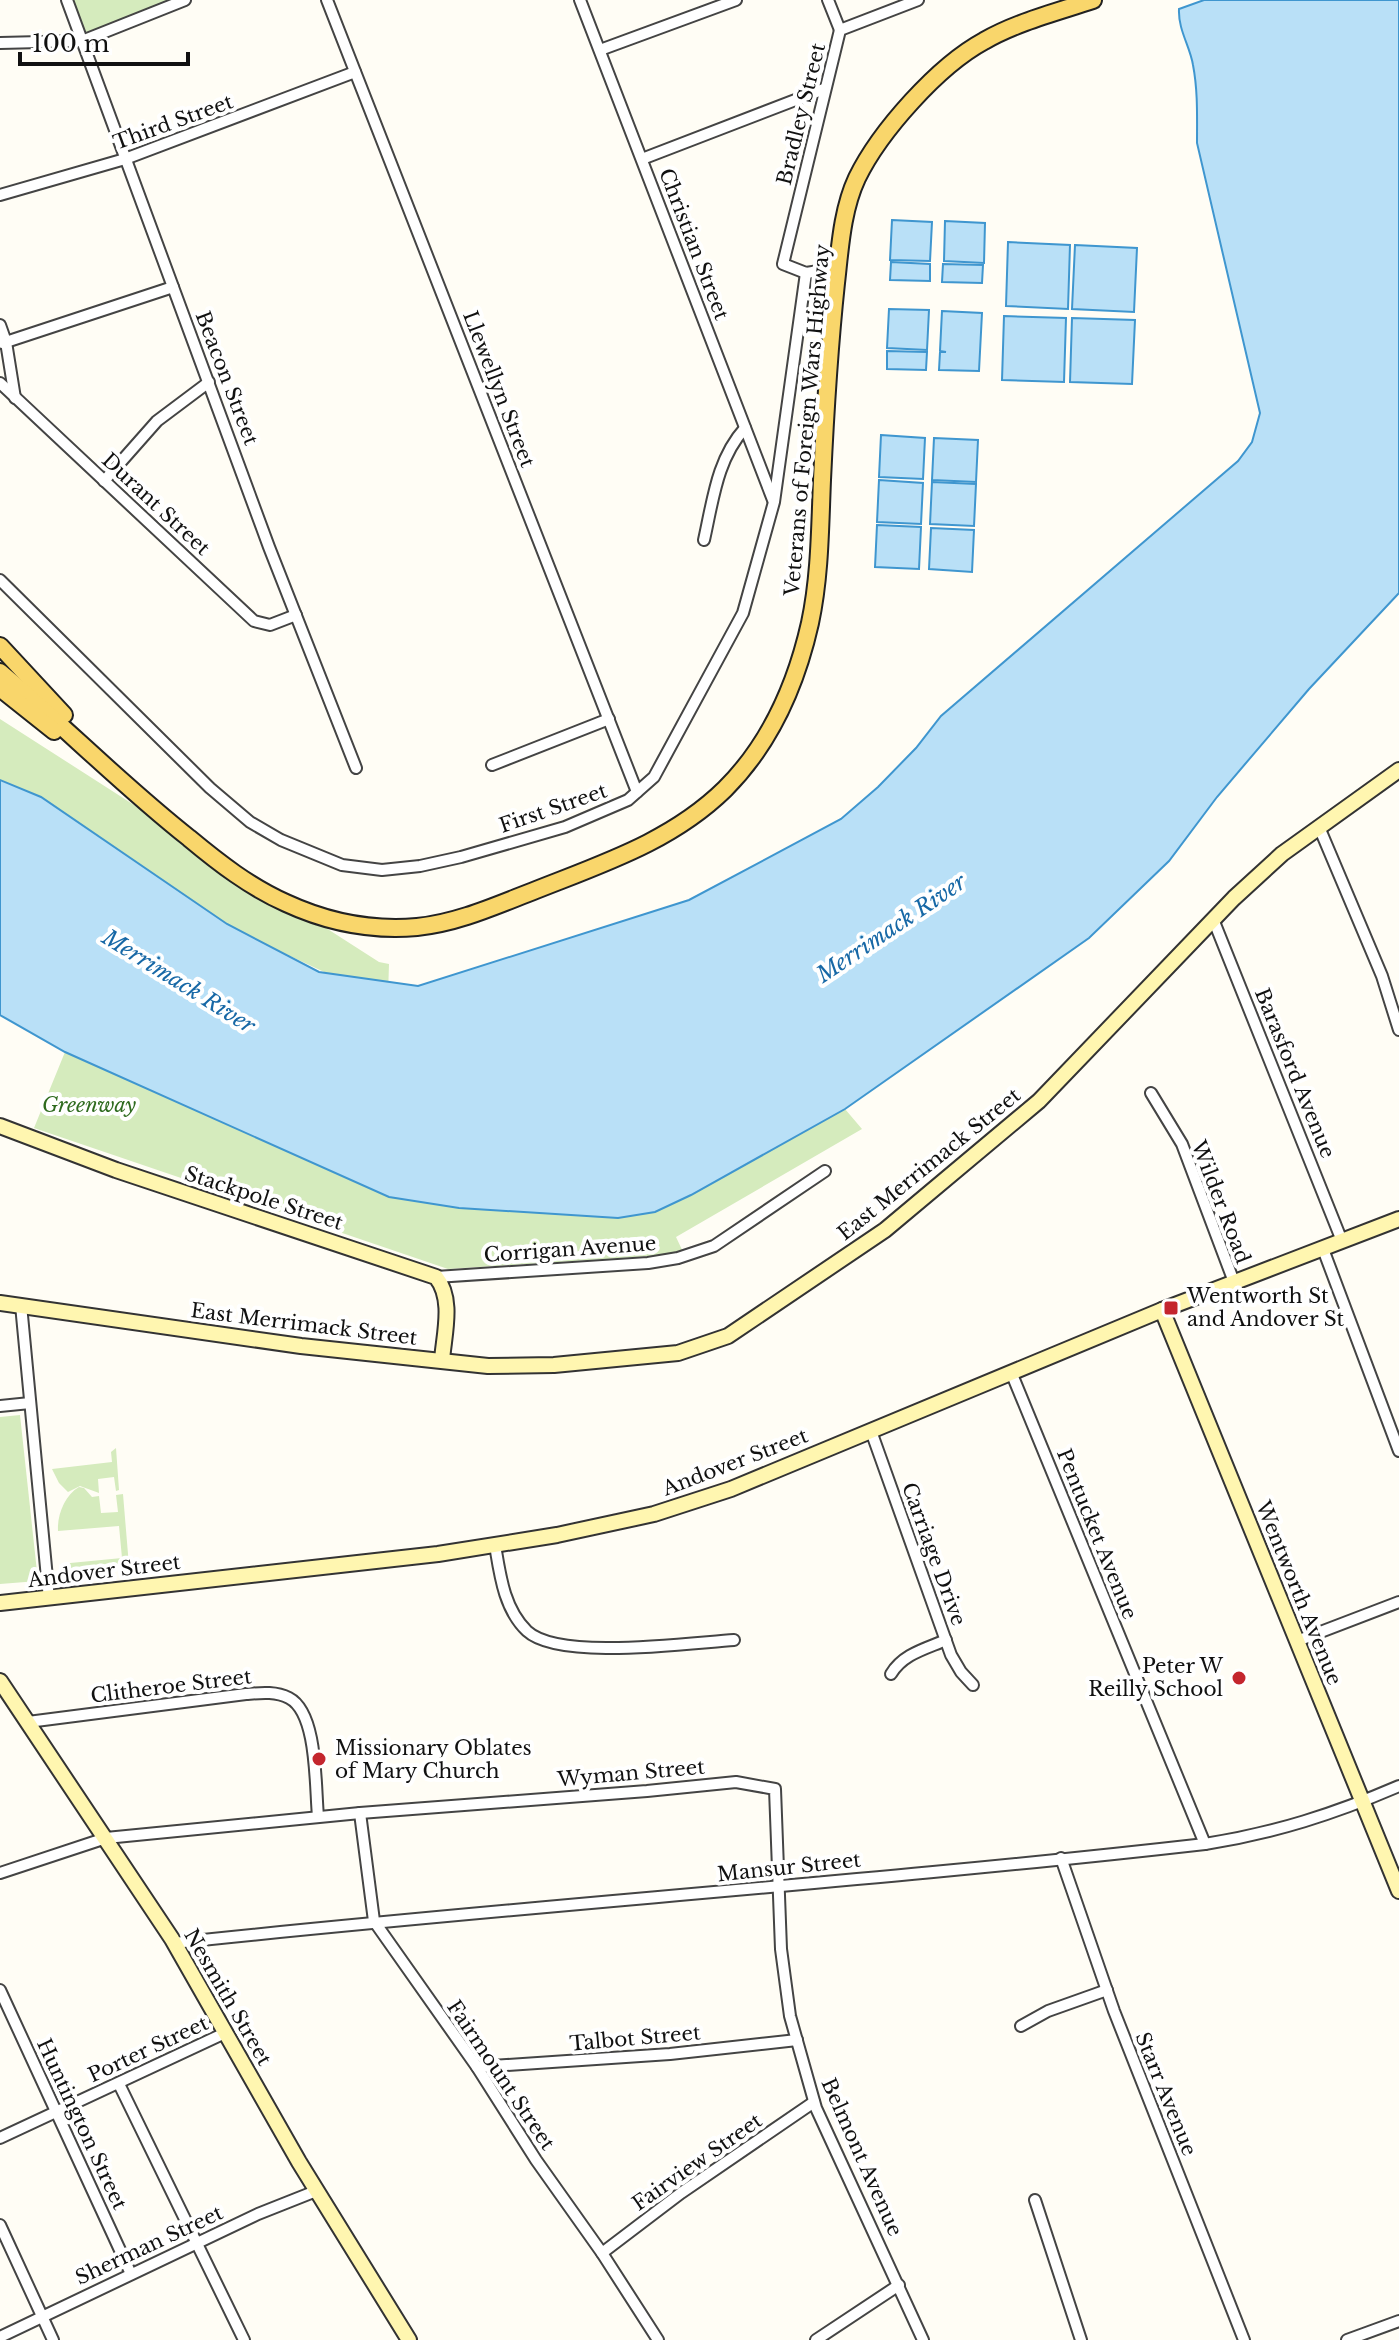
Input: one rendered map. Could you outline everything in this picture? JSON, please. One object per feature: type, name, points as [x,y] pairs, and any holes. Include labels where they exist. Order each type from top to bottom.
[{"type":"main road","name":"Veterans of Foreign Wars Highway","points":[[0,688],[213,858],[269,895],[328,919],[373,927],[419,927],[461,918],[631,853],[673,831],[721,793],[751,759],[786,698],[804,646],[818,566],[825,411],[838,268],[844,219],[857,178],[894,122],[948,65],[986,39],[1093,0]]},
{"type":"main road","points":[[0,646],[116,778]]},
{"type":"main road","name":"Veterans of Foreign Wars Highway","points":[[0,672],[41,706],[116,778]]},
{"type":"main road","points":[[0,702],[116,778]]},
{"type":"street","name":"Beacon Street","points":[[67,0],[356,768]]},
{"type":"street","points":[[0,43],[82,41],[185,0]]},
{"type":"street","name":"Llewellyn Street","points":[[327,0],[637,792]]},
{"type":"street","name":"Christian Street","points":[[580,0],[774,502]]},
{"type":"street","points":[[600,50],[736,0]]},
{"type":"street","points":[[828,0],[840,30]]},
{"type":"street","name":"Bradley Street","points":[[806,273],[783,264],[840,30],[918,0]]},
{"type":"street","name":"Third Street","points":[[0,195],[125,159],[355,72]]},
{"type":"street","points":[[642,159],[824,89]]},
{"type":"street","points":[[806,273],[838,268]]},
{"type":"street","name":"First Street","points":[[0,580],[229,806],[281,840],[342,865],[382,870],[461,857],[565,827],[628,800],[654,777],[743,613],[774,502],[806,273]]},
{"type":"street","points":[[3,343],[173,287]]},
{"type":"street","points":[[0,325],[15,398]]},
{"type":"street","points":[[104,481],[157,421],[209,382]]},
{"type":"street","name":"Durant Street","points":[[0,383],[254,621],[270,625],[296,615]]},
{"type":"street","points":[[704,540],[723,461],[732,442],[745,428]]},
{"type":"street","points":[[492,765],[609,719]]},
{"type":"street","name":"East Merrimack Street","points":[[0,1303],[301,1346],[488,1366],[611,1361],[678,1353],[728,1335],[885,1230],[1039,1101],[1213,919],[1282,854],[1399,770]]},
{"type":"street","points":[[1319,827],[1382,976],[1399,1030]]},
{"type":"street","name":"Barasford Avenue","points":[[1213,919],[1342,1241]]},
{"type":"street","name":"Wilder Road","points":[[1151,1093],[1182,1144],[1234,1282]]},
{"type":"street","name":"Stackpole Street","points":[[0,1126],[116,1170],[436,1277]]},
{"type":"street","name":"Corrigan Avenue","points":[[436,1277],[648,1263],[678,1258],[714,1246],[825,1171]]},
{"type":"street","name":"Andover Street","points":[[0,1603],[495,1545],[572,1532],[681,1506],[731,1489],[1162,1310],[1399,1219]]},
{"type":"street","points":[[1323,1249],[1399,1451]]},
{"type":"street","points":[[436,1277],[447,1304],[442,1360]]},
{"type":"street","points":[[21,1305],[49,1599]]},
{"type":"street","name":"Wentworth Avenue","points":[[1162,1310],[1399,1891]]},
{"type":"street","name":"Pentucket Avenue","points":[[1011,1372],[1205,1844]]},
{"type":"street","points":[[0,1406],[30,1403]]},
{"type":"street","name":"Carriage Drive","points":[[871,1431],[946,1640],[961,1672],[973,1685]]},
{"type":"street","points":[[495,1545],[502,1587],[508,1602],[518,1621],[538,1640],[571,1647],[734,1640]]},
{"type":"street","points":[[1297,1641],[1399,1602]]},
{"type":"street","points":[[891,1674],[906,1657],[946,1640]]},
{"type":"street","name":"Nesmith Street","points":[[0,1681],[174,1943],[316,2191],[409,2340]]},
{"type":"street","name":"Clitheroe Street","points":[[28,1722],[275,1693],[296,1703],[307,1721],[318,1816]]},
{"type":"street","name":"Wyman Street","points":[[0,1873],[106,1838],[318,1816],[736,1782],[775,1789],[778,1887]]},
{"type":"street","name":"Mansur Street","points":[[174,1943],[374,1921],[778,1887],[1205,1844],[1256,1836],[1302,1824],[1399,1786]]},
{"type":"street","name":"Fairmount Street","points":[[360,1813],[374,1921],[477,2067],[658,2340]]},
{"type":"street","name":"Starr Avenue","points":[[1061,1858],[1107,1990],[1244,2340]]},
{"type":"street","name":"Belmont Avenue","points":[[778,1887],[781,1949],[790,2016],[814,2102],[923,2340]]},
{"type":"street","name":"Huntington Street","points":[[0,1990],[131,2274]]},
{"type":"street","points":[[1021,2026],[1048,2011],[1107,1990]]},
{"type":"street","name":"Porter Street","points":[[0,2138],[225,2033]]},
{"type":"street","name":"Talbot Street","points":[[477,2067],[670,2054],[797,2040]]},
{"type":"street","points":[[119,2084],[244,2340]]},
{"type":"street","name":"Fairview Street","points":[[602,2253],[681,2193],[814,2102]]},
{"type":"street","name":"Sherman Street","points":[[0,2337],[258,2214],[316,2191]]},
{"type":"street","points":[[1035,2200],[1081,2340]]},
{"type":"street","points":[[0,2225],[53,2340]]},
{"type":"street","points":[[816,2340],[899,2285]]},
{"type":"street","points":[[1347,2340],[1399,2321]]},
{"type":"green space","points":[[67,0],[185,0],[82,41]]},
{"type":"green space","points":[[0,719],[379,962],[389,964],[388,995],[365,991],[243,934],[0,793]]},
{"type":"green space","name":"Greenway","points":[[65,1052],[389,1197],[655,1212],[845,1109],[862,1129],[676,1237],[684,1254],[448,1269],[34,1128]]},
{"type":"green space","points":[[20,1415],[38,1581],[0,1584],[0,1417]]},
{"type":"green space","points":[[116,1448],[119,1490],[116,1491],[114,1477],[98,1479],[99,1493],[80,1486],[68,1492],[52,1469],[112,1462],[111,1452]]},
{"type":"green space","points":[[79,1487],[92,1497],[99,1496],[101,1513],[118,1512],[116,1495],[123,1494],[129,1566],[61,1573],[60,1564],[122,1558],[119,1526],[58,1531],[63,1506]]},
{"type":"water","name":"Merrimack River","points":[[1204,0],[1399,0],[1399,593],[1309,689],[1217,797],[1169,861],[1089,938],[845,1109],[691,1195],[655,1212],[618,1218],[459,1208],[389,1197],[65,1052],[0,1015],[0,780],[41,797],[227,924],[319,972],[418,986],[689,900],[841,819],[916,748],[941,716],[1238,461],[1252,442],[1260,413],[1197,143],[1195,75],[1179,17],[1179,9]]},
{"type":"water","points":[[892,220],[932,222],[930,261],[890,260]]},
{"type":"water","points":[[945,221],[985,223],[984,263],[944,261]]},
{"type":"water","points":[[1008,242],[1070,245],[1068,309],[1006,306]]},
{"type":"water","points":[[1075,245],[1137,248],[1134,312],[1072,309]]},
{"type":"water","points":[[891,262],[930,264],[930,281],[890,280]]},
{"type":"water","points":[[943,264],[983,265],[982,283],[942,282]]},
{"type":"water","points":[[889,309],[929,310],[927,350],[887,348]]},
{"type":"water","points":[[942,311],[982,313],[979,371],[939,370],[940,352],[946,352],[940,351]]},
{"type":"water","points":[[1004,316],[1066,318],[1064,382],[1002,380]]},
{"type":"water","points":[[1072,318],[1135,320],[1132,384],[1070,382]]},
{"type":"water","points":[[887,351],[927,352],[926,370],[887,369]]},
{"type":"water","points":[[881,435],[925,438],[923,479],[879,477]]},
{"type":"water","points":[[934,438],[978,440],[976,482],[932,480]]},
{"type":"water","points":[[879,480],[923,483],[921,524],[877,522]]},
{"type":"water","points":[[932,482],[976,484],[974,526],[930,524]]},
{"type":"water","points":[[877,525],[921,527],[919,569],[875,567]]},
{"type":"water","points":[[931,528],[974,530],[972,572],[929,569]]},
{"type":"place","name":"Wentworth St and Andover St","points":[[1171,1308]]},
{"type":"place","name":"Peter W Reilly School","points":[[1239,1678]]},
{"type":"place","name":"Missionary Oblates of Mary Church","points":[[319,1759]]}]
